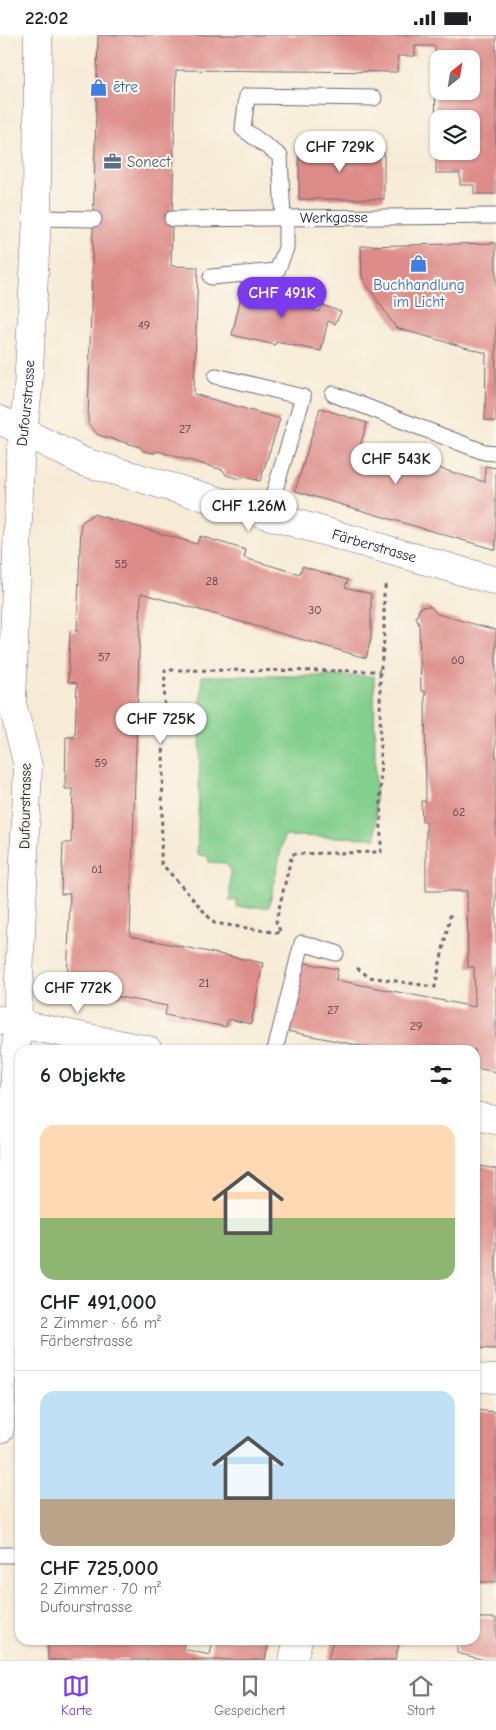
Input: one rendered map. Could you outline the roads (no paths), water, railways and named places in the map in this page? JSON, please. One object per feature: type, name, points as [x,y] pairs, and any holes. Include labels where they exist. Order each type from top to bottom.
[{"type":"street","name":"Dufourstrasse","points":[[0,1429],[8,1350],[9,1021],[28,766],[6,702],[20,461],[12,426],[37,218],[38,35]]},
{"type":"street","name":"Färberstrasse","points":[[12,426],[84,462],[496,581]]},
{"type":"street","points":[[9,1021],[124,1045]]},
{"type":"street","points":[[480,1117],[496,1120]]},
{"type":"street","points":[[480,1378],[496,1379]]},
{"type":"street","points":[[294,1660],[297,1645]]},
{"type":"lane","points":[[211,277],[277,271],[286,248],[280,157],[243,129],[247,97],[374,98]]},
{"type":"lane","name":"Werkgasse","points":[[172,219],[496,216]]},
{"type":"lane","points":[[37,218],[94,219]]},
{"type":"lane","points":[[216,376],[303,397],[273,496],[265,515]]},
{"type":"lane","points":[[333,394],[484,452],[496,453]]},
{"type":"lane","points":[[276,1045],[302,943],[336,953]]},
{"type":"lane","points":[[0,1555],[15,1555]]},
{"type":"place","name":"ētre","points":[[99,87]]},
{"type":"place","name":"Sonect","points":[[113,162]]},
{"type":"place","name":"Buchhandlung im Licht","points":[[419,264]]}]
